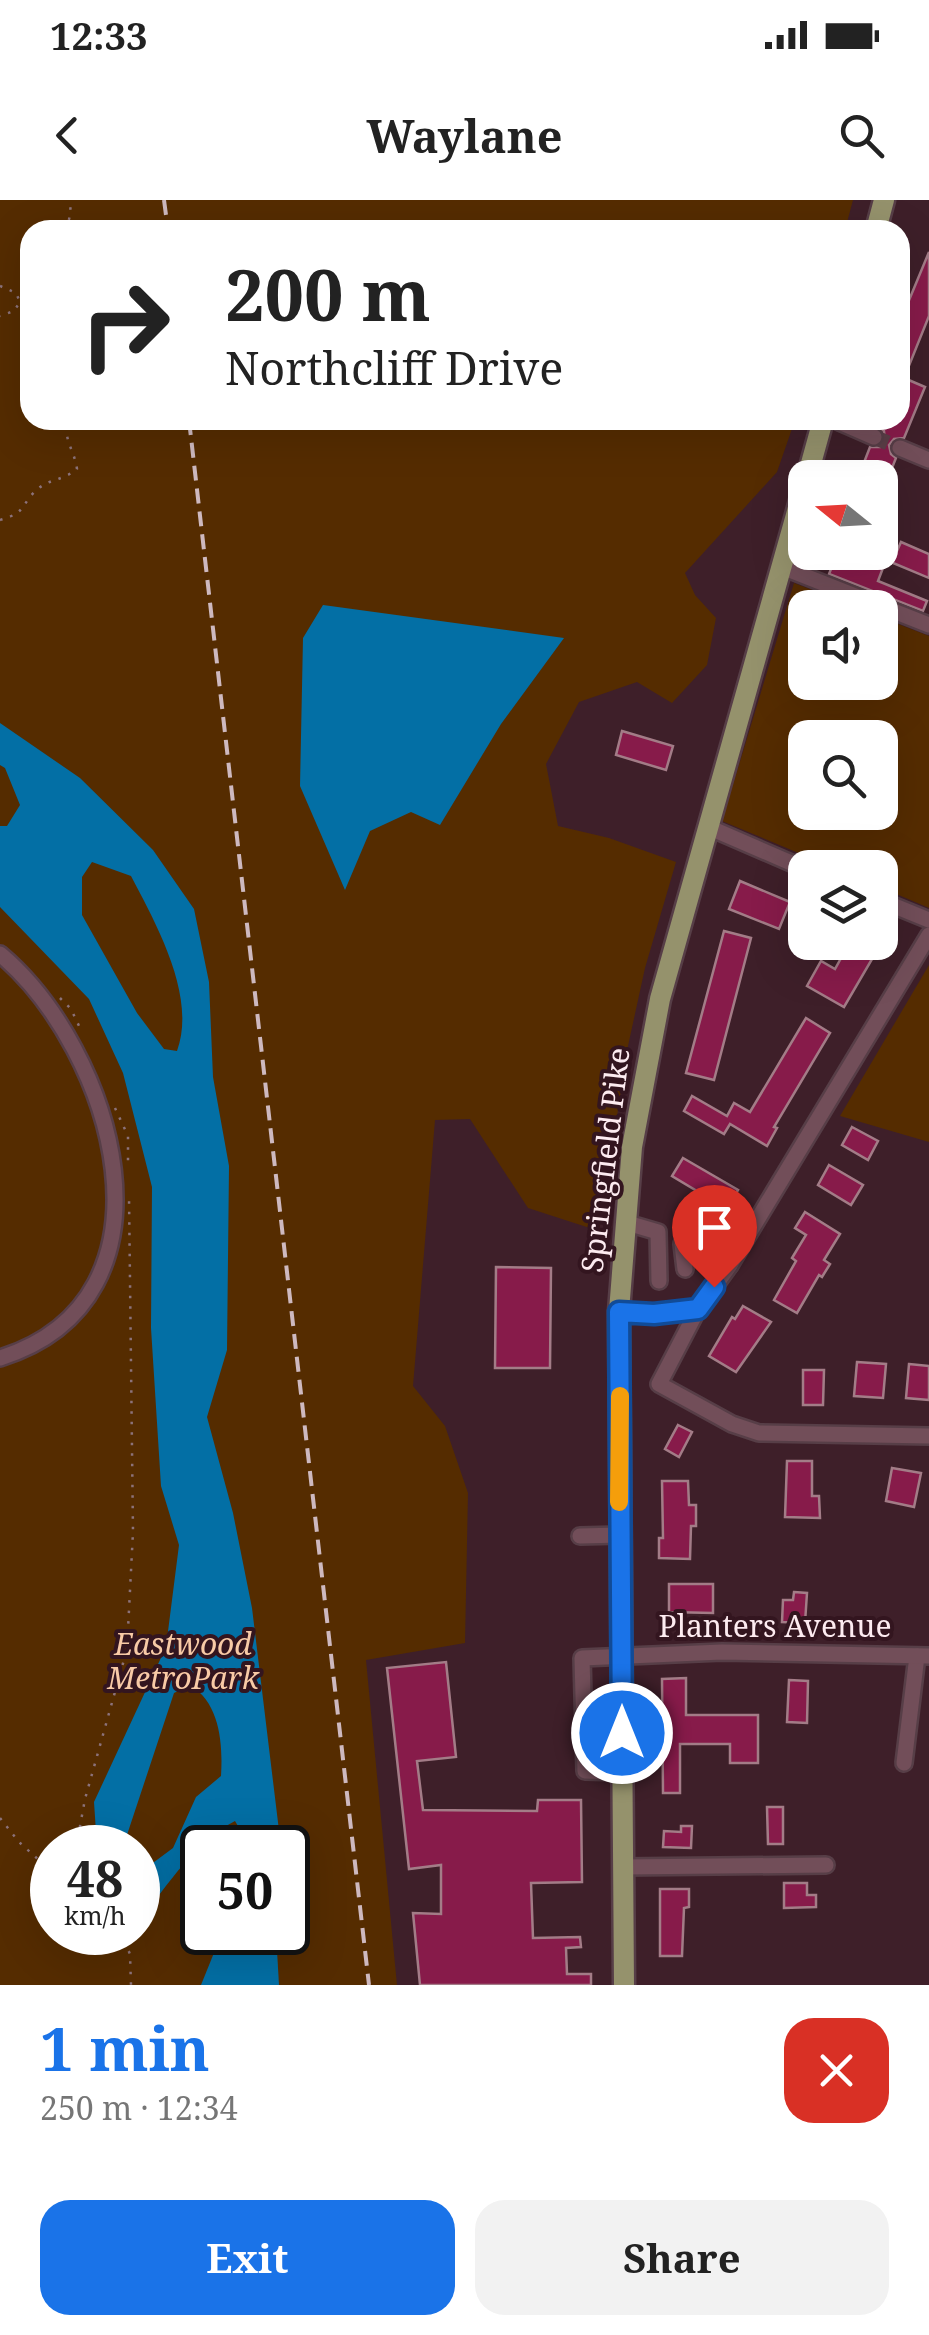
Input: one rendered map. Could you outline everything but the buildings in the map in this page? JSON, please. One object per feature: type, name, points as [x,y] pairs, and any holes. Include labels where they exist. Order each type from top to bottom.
[{"type":"main road","name":"Springfield Pike","points":[[812,460],[820,430]]},
{"type":"main road","name":"Springfield Pike","points":[[624,1985],[619,1312],[624,1222],[646,1062],[660,999],[788,545]]},
{"type":"street","points":[[858,430],[874,437]]},
{"type":"street","points":[[900,448],[929,460]]},
{"type":"street","points":[[782,567],[929,625]]},
{"type":"street","points":[[708,828],[788,862]]},
{"type":"street","points":[[898,907],[929,920]]},
{"type":"street","points":[[929,935],[730,1265],[698,1309],[660,1384],[732,1424],[759,1433],[929,1436]]},
{"type":"street","points":[[0,954],[50,1007],[82,1060],[107,1130],[115,1204],[106,1260],[84,1301],[52,1333],[0,1358]]},
{"type":"street","points":[[624,1222],[658,1232],[730,1265]]},
{"type":"street","points":[[658,1232],[659,1281]]},
{"type":"street","points":[[682,1244],[685,1269]]},
{"type":"street","points":[[619,1312],[654,1314],[698,1309]]},
{"type":"street","points":[[580,1536],[620,1534]]},
{"type":"street","name":"Planters Avenue","points":[[622,1772],[586,1771],[582,1658],[722,1652],[923,1656]]},
{"type":"street","points":[[904,1763],[923,1656]]},
{"type":"street","points":[[623,1867],[826,1864]]},
{"type":"path","points":[[0,286],[16,293],[20,302],[14,312],[0,316]]},
{"type":"path","points":[[0,520],[17,516],[40,486],[66,478],[77,469],[66,446],[66,430]]},
{"type":"path","points":[[57,995],[71,1008],[79,1027]]},
{"type":"path","points":[[112,1100],[128,1136],[128,1172]]},
{"type":"path","points":[[80,1825],[127,1649],[133,1532],[129,1190]]},
{"type":"path","points":[[0,1818],[30,1851]]},
{"type":"path","points":[[130,1955],[131,1985]]},
{"type":"green space","name":"Eastwood MetroPark","points":[[0,200],[853,200],[848,220],[20,220],[20,430],[792,430],[777,472],[685,573],[695,595],[716,618],[707,665],[672,703],[637,682],[579,702],[546,764],[558,826],[609,838],[676,862],[645,968],[628,1046],[599,1231],[528,1208],[470,1119],[435,1120],[413,1386],[445,1426],[468,1493],[465,1643],[366,1660],[397,1985],[0,1985]]},
{"type":"green space","points":[[794,583],[812,590],[792,590]]},
{"type":"green space","points":[[788,603],[788,700],[898,700],[898,624],[929,636],[929,908],[898,895],[898,850],[791,850],[722,821]]},
{"type":"green space","points":[[929,965],[929,1142],[840,1116]]},
{"type":"water","points":[[323,605],[564,638],[501,724],[440,825],[411,812],[370,831],[345,890],[300,786],[303,638]]},
{"type":"water","points":[[0,723],[80,778],[153,850],[194,909],[209,982],[213,1077],[229,1166],[227,1350],[207,1417],[233,1513],[252,1608],[278,1825],[237,1825],[235,1821],[229,1825],[183,1825],[196,1797],[221,1776],[220,1738],[214,1713],[190,1685],[174,1693],[130,1825],[96,1825],[94,1802],[166,1647],[179,1545],[161,1486],[151,1328],[152,1187],[123,1073],[89,999],[0,907],[0,826],[7,826],[20,805],[5,768],[0,765]],"holes":[[[92,862],[131,876],[162,938],[182,1007],[177,1051],[164,1049],[137,1013],[82,915],[82,877]]]},
{"type":"water","points":[[180,1832],[180,1869],[160,1894],[160,1858],[173,1848]]},
{"type":"water","points":[[213,1955],[277,1955],[279,1985],[201,1985]]},
{"type":"tunnel","points":[[874,437],[900,448]]},
{"type":"railway","points":[[164,200],[167,220]]},
{"type":"railway","points":[[190,430],[369,1985]]},
{"type":"slow traffic","points":[[619,1502],[620,1396]]},
{"type":"route","points":[[622,1733],[619,1312],[654,1314],[698,1309],[714,1287]]}]
